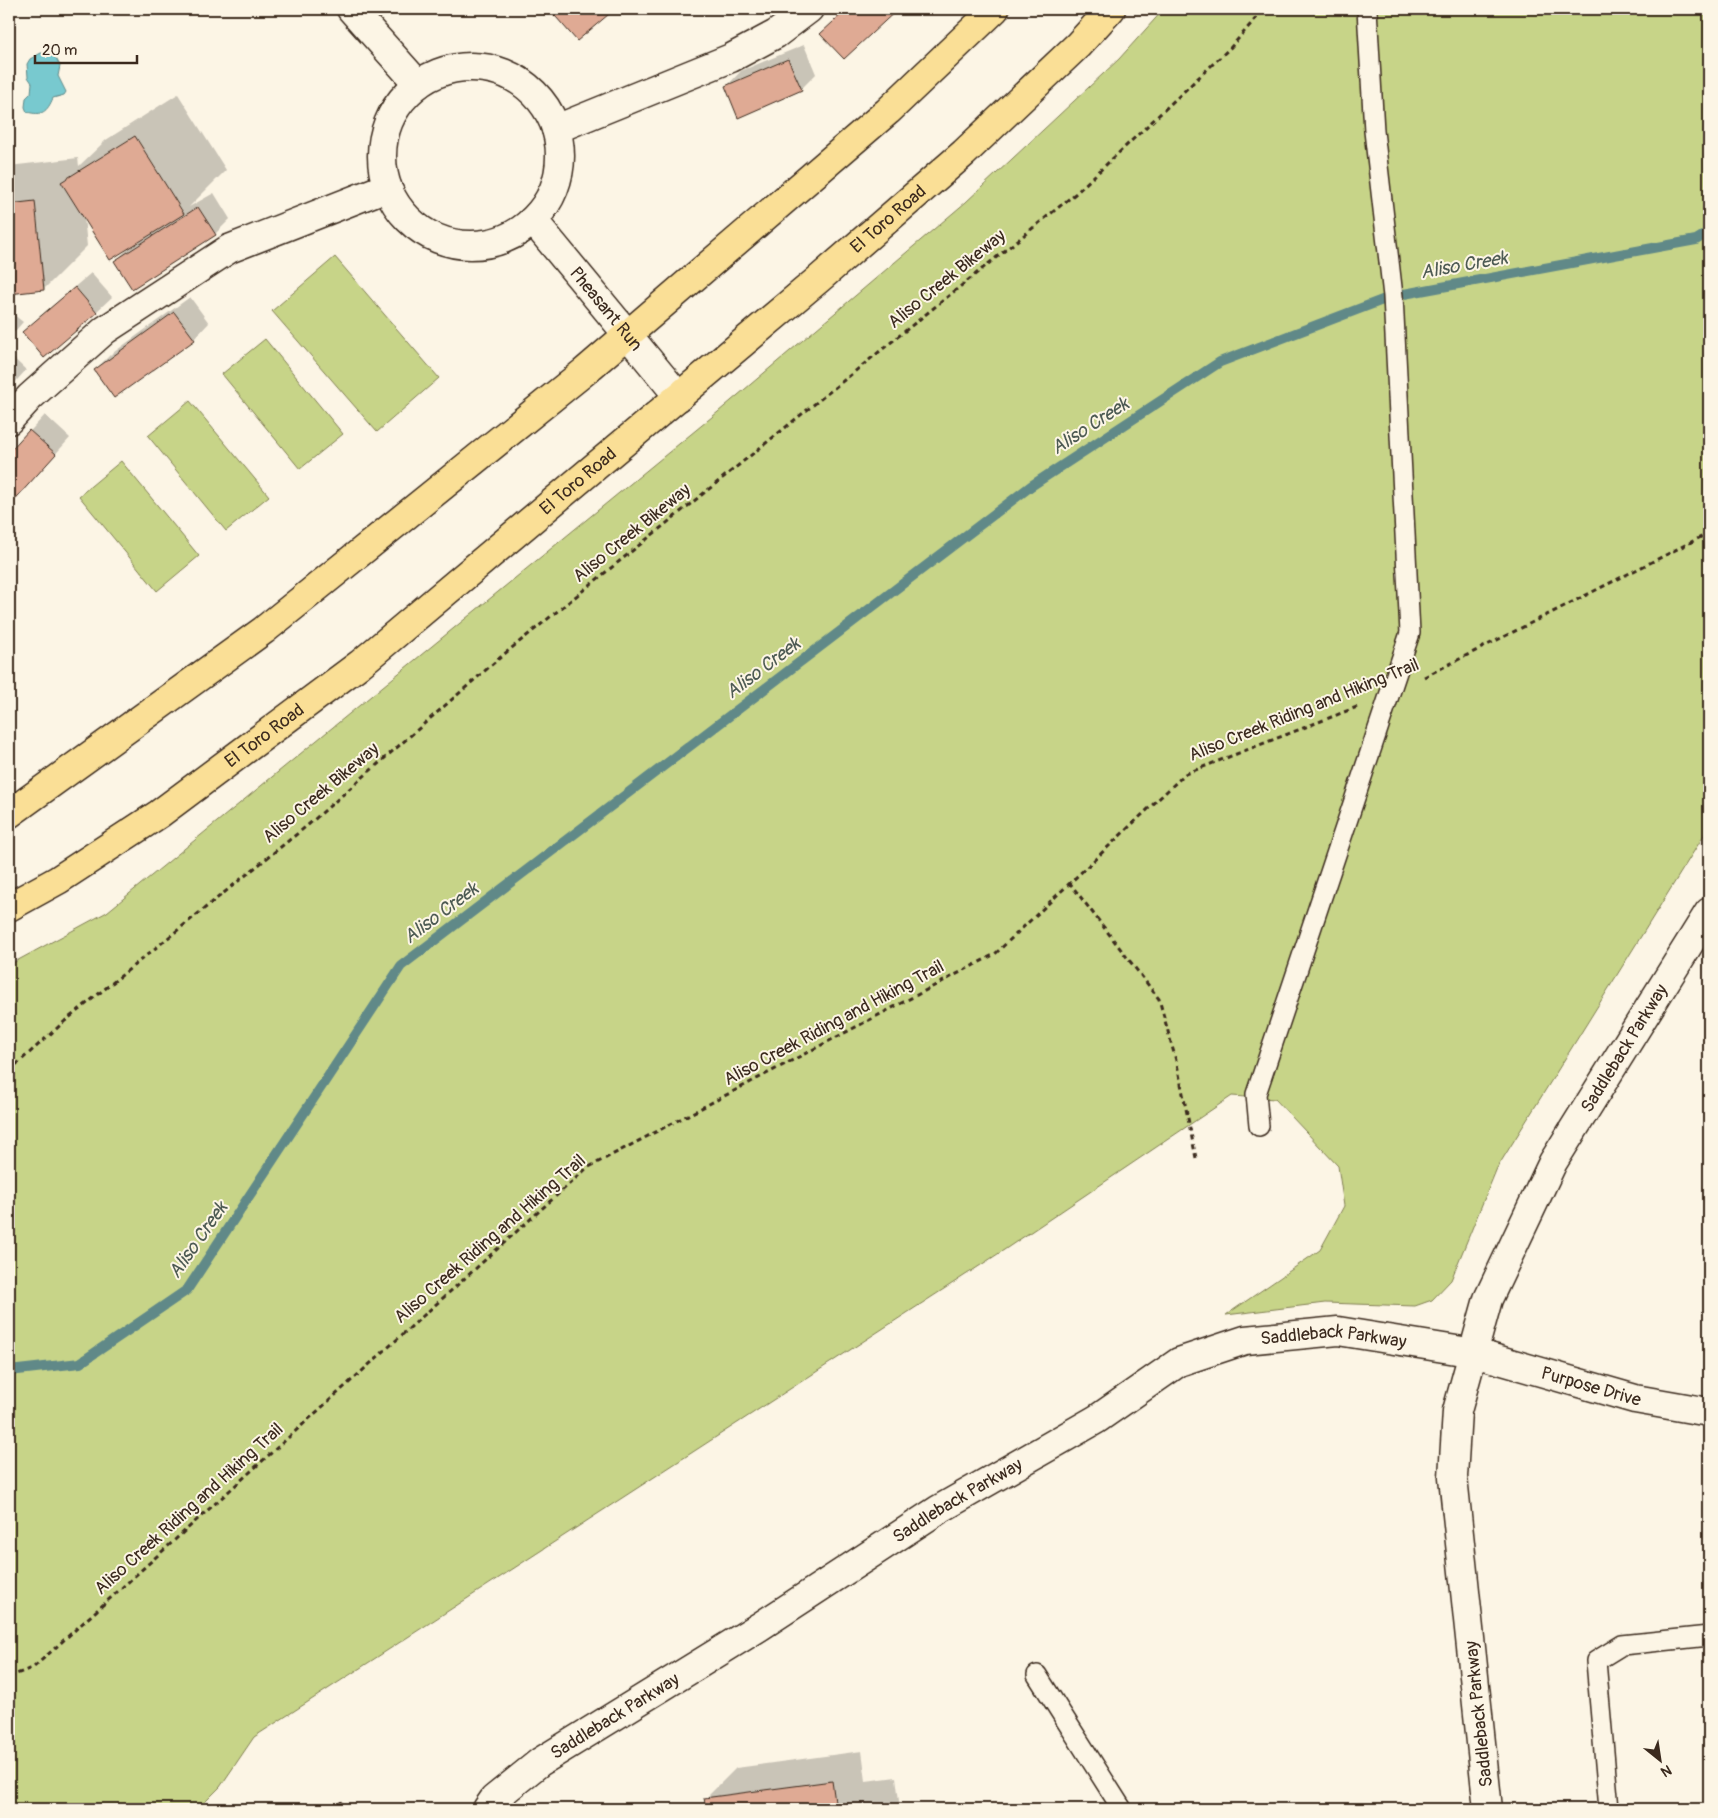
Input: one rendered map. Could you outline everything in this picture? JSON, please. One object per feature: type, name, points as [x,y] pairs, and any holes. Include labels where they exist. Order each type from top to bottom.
[{"type":"main road","points":[[9,814],[264,630],[584,372],[888,111],[995,9]]},
{"type":"main road","name":"El Toro Road","points":[[9,907],[58,880],[159,814],[360,664],[820,278],[964,153],[1078,45],[1112,9]]},
{"type":"street","points":[[351,9],[418,84]]},
{"type":"street","points":[[556,129],[731,58],[776,34],[809,9]]},
{"type":"street","points":[[471,66],[499,71],[524,84],[544,104],[556,129],[561,153],[558,178],[548,201],[533,220],[508,237],[480,244],[451,243],[424,232],[402,213],[387,187],[382,160],[386,131],[398,105],[418,84],[443,71],[471,66]]},
{"type":"street","points":[[9,420],[30,397],[105,330],[229,249],[387,187]]},
{"type":"street","name":"Pheasant Run","points":[[533,220],[679,397]]},
{"type":"street","name":"Saddleback Parkway","points":[[1488,1809],[1453,1477],[1457,1411],[1488,1299],[1553,1162],[1709,912]]},
{"type":"street","name":"Saddleback Parkway","points":[[488,1809],[494,1799],[540,1762],[759,1627],[938,1510],[1097,1419],[1179,1362],[1244,1340],[1338,1331],[1474,1353]]},
{"type":"street","name":"Purpose Drive","points":[[1474,1353],[1635,1399],[1709,1412]]},
{"type":"lane","points":[[1259,1126],[1256,1094],[1410,633],[1392,296],[1374,131],[1367,9]]},
{"type":"lane","points":[[1608,1809],[1596,1661],[1622,1645],[1709,1636]]},
{"type":"lane","points":[[1037,1675],[1122,1809]]},
{"type":"path","name":"Aliso Creek Bikeway","points":[[9,1071],[65,1021],[308,825],[503,655],[1075,194],[1231,46],[1264,9]]},
{"type":"path","name":"Aliso Creek Riding and Hiking Trail","points":[[9,1677],[34,1667],[587,1168],[995,954],[1185,774],[1390,694],[1709,533]]},
{"type":"path","points":[[1069,882],[1159,999],[1177,1064],[1196,1158]]},
{"type":"path","points":[[341,1801],[342,1809]]},
{"type":"green space","points":[[1164,9],[1709,9],[1709,827],[1497,1168],[1451,1280],[1432,1300],[1415,1306],[1325,1303],[1226,1315],[1320,1250],[1344,1206],[1338,1166],[1275,1099],[1232,1096],[1004,1250],[254,1737],[220,1787],[198,1809],[9,1809],[9,965],[107,912],[718,412],[966,202],[1119,59]]},
{"type":"green space","points":[[335,257],[439,378],[377,432],[272,311]]},
{"type":"green space","points":[[265,339],[343,434],[300,469],[222,374]]},
{"type":"green space","points":[[190,401],[269,496],[226,531],[148,436]]},
{"type":"green space","points":[[121,461],[199,556],[157,591],[79,496]]},
{"type":"water","points":[[41,53],[53,55],[57,60],[60,66],[58,76],[66,92],[64,95],[53,98],[49,107],[43,112],[32,113],[27,112],[25,107],[26,98],[31,93],[32,83],[28,77],[27,64],[30,59]]},
{"type":"building","points":[[25,9],[130,9],[130,13]]},
{"type":"building","points":[[549,9],[615,9],[577,41]]},
{"type":"building","points":[[847,9],[898,9],[844,59],[820,34]]},
{"type":"building","points":[[788,59],[802,90],[738,118],[725,86]]},
{"type":"building","points":[[135,136],[184,214],[110,260],[61,182]]},
{"type":"building","points":[[35,201],[44,290],[9,294],[9,204]]},
{"type":"building","points":[[198,207],[216,235],[132,289],[114,261]]},
{"type":"building","points":[[75,287],[97,313],[44,358],[22,332]]},
{"type":"building","points":[[174,312],[195,340],[114,398],[94,370]]},
{"type":"building","points":[[29,430],[56,454],[9,506],[9,452]]},
{"type":"building","points":[[832,1781],[836,1809],[706,1809],[704,1798]]},
{"type":"waterway","name":"Aliso Creek","points":[[9,1371],[80,1363],[187,1290],[401,966],[1031,486],[1220,362],[1393,296],[1696,240],[1709,232]]}]
